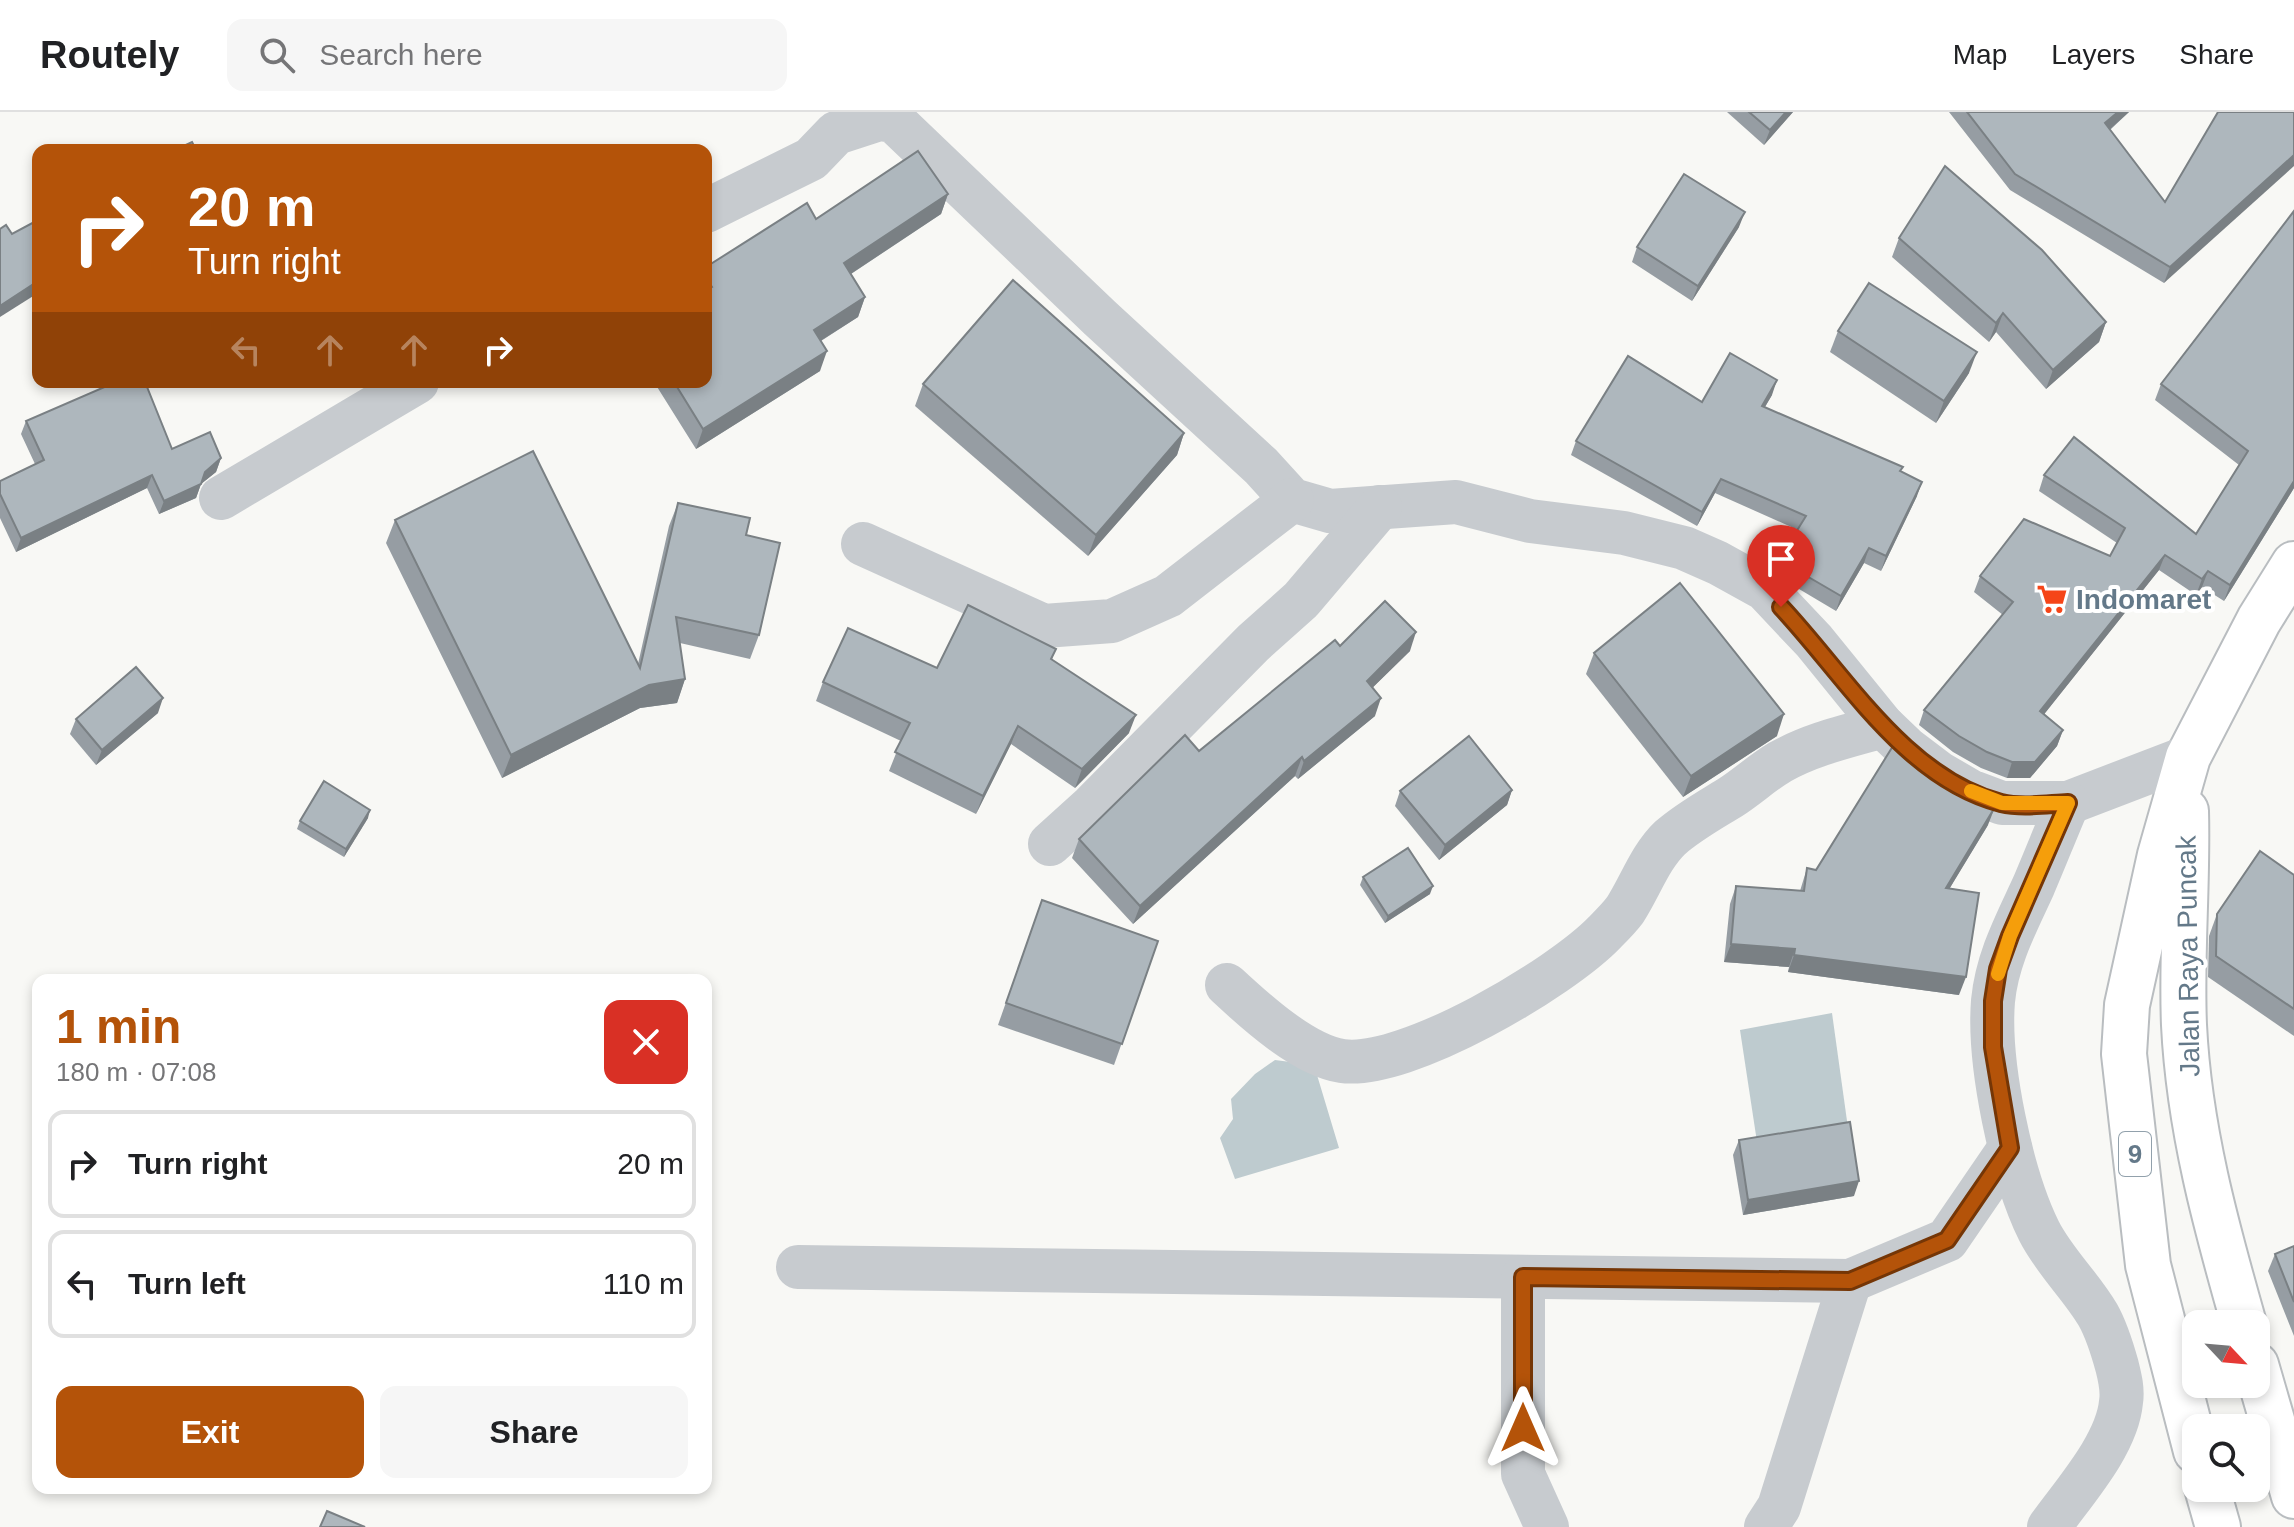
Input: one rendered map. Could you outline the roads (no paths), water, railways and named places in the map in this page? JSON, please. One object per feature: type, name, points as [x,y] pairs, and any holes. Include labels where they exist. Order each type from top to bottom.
[{"type":"highway","name":"Jalan Raya Puncak","points":[[2186,1414],[2148,1265],[2124,1054],[2127,1005],[2174,858],[2186,765],[2259,620],[2294,564]]},
{"type":"highway","name":"Jalan Raya Puncak","points":[[2174,858],[2192,1113],[2214,1220],[2240,1310]]},
{"type":"highway","points":[[2266,1398],[2294,1496]]},
{"type":"highway","points":[[2211,1502],[2218,1527]]},
{"type":"street","points":[[712,208],[811,159],[836,133],[879,119],[894,121],[1053,274],[1261,466],[1292,500],[1330,511],[1456,502],[1530,521],[1624,533],[1684,548],[1765,589],[1814,641],[1883,726],[1906,748],[1970,791],[2002,803],[2068,803],[2186,765]]},
{"type":"street","points":[[221,498],[407,388]]},
{"type":"street","points":[[863,544],[1044,626],[1112,621],[1168,596],[1292,500]]},
{"type":"street","points":[[1050,844],[1092,806],[1253,643],[1301,600],[1380,507]]},
{"type":"street","points":[[1227,985],[1263,1018],[1319,1053],[1342,1060],[1365,1061],[1389,1057],[1476,1020],[1569,963],[1603,935],[1624,911],[1667,841],[1780,762],[1823,743],[1883,726]]},
{"type":"street","points":[[2049,1527],[2107,1445],[2119,1413],[2121,1385],[2110,1340],[2098,1314],[2040,1234],[2025,1200],[2010,1148],[1993,1047],[1993,1001],[1998,969],[2010,936],[2068,803]]},
{"type":"street","points":[[798,1267],[1850,1281],[1947,1240],[2010,1148]]},
{"type":"street","points":[[1523,1277],[1523,1474],[1547,1527]]},
{"type":"street","points":[[1766,1527],[1779,1507],[1850,1281]]},
{"type":"place","name":"Indomaret","points":[[2052,599]]}]
